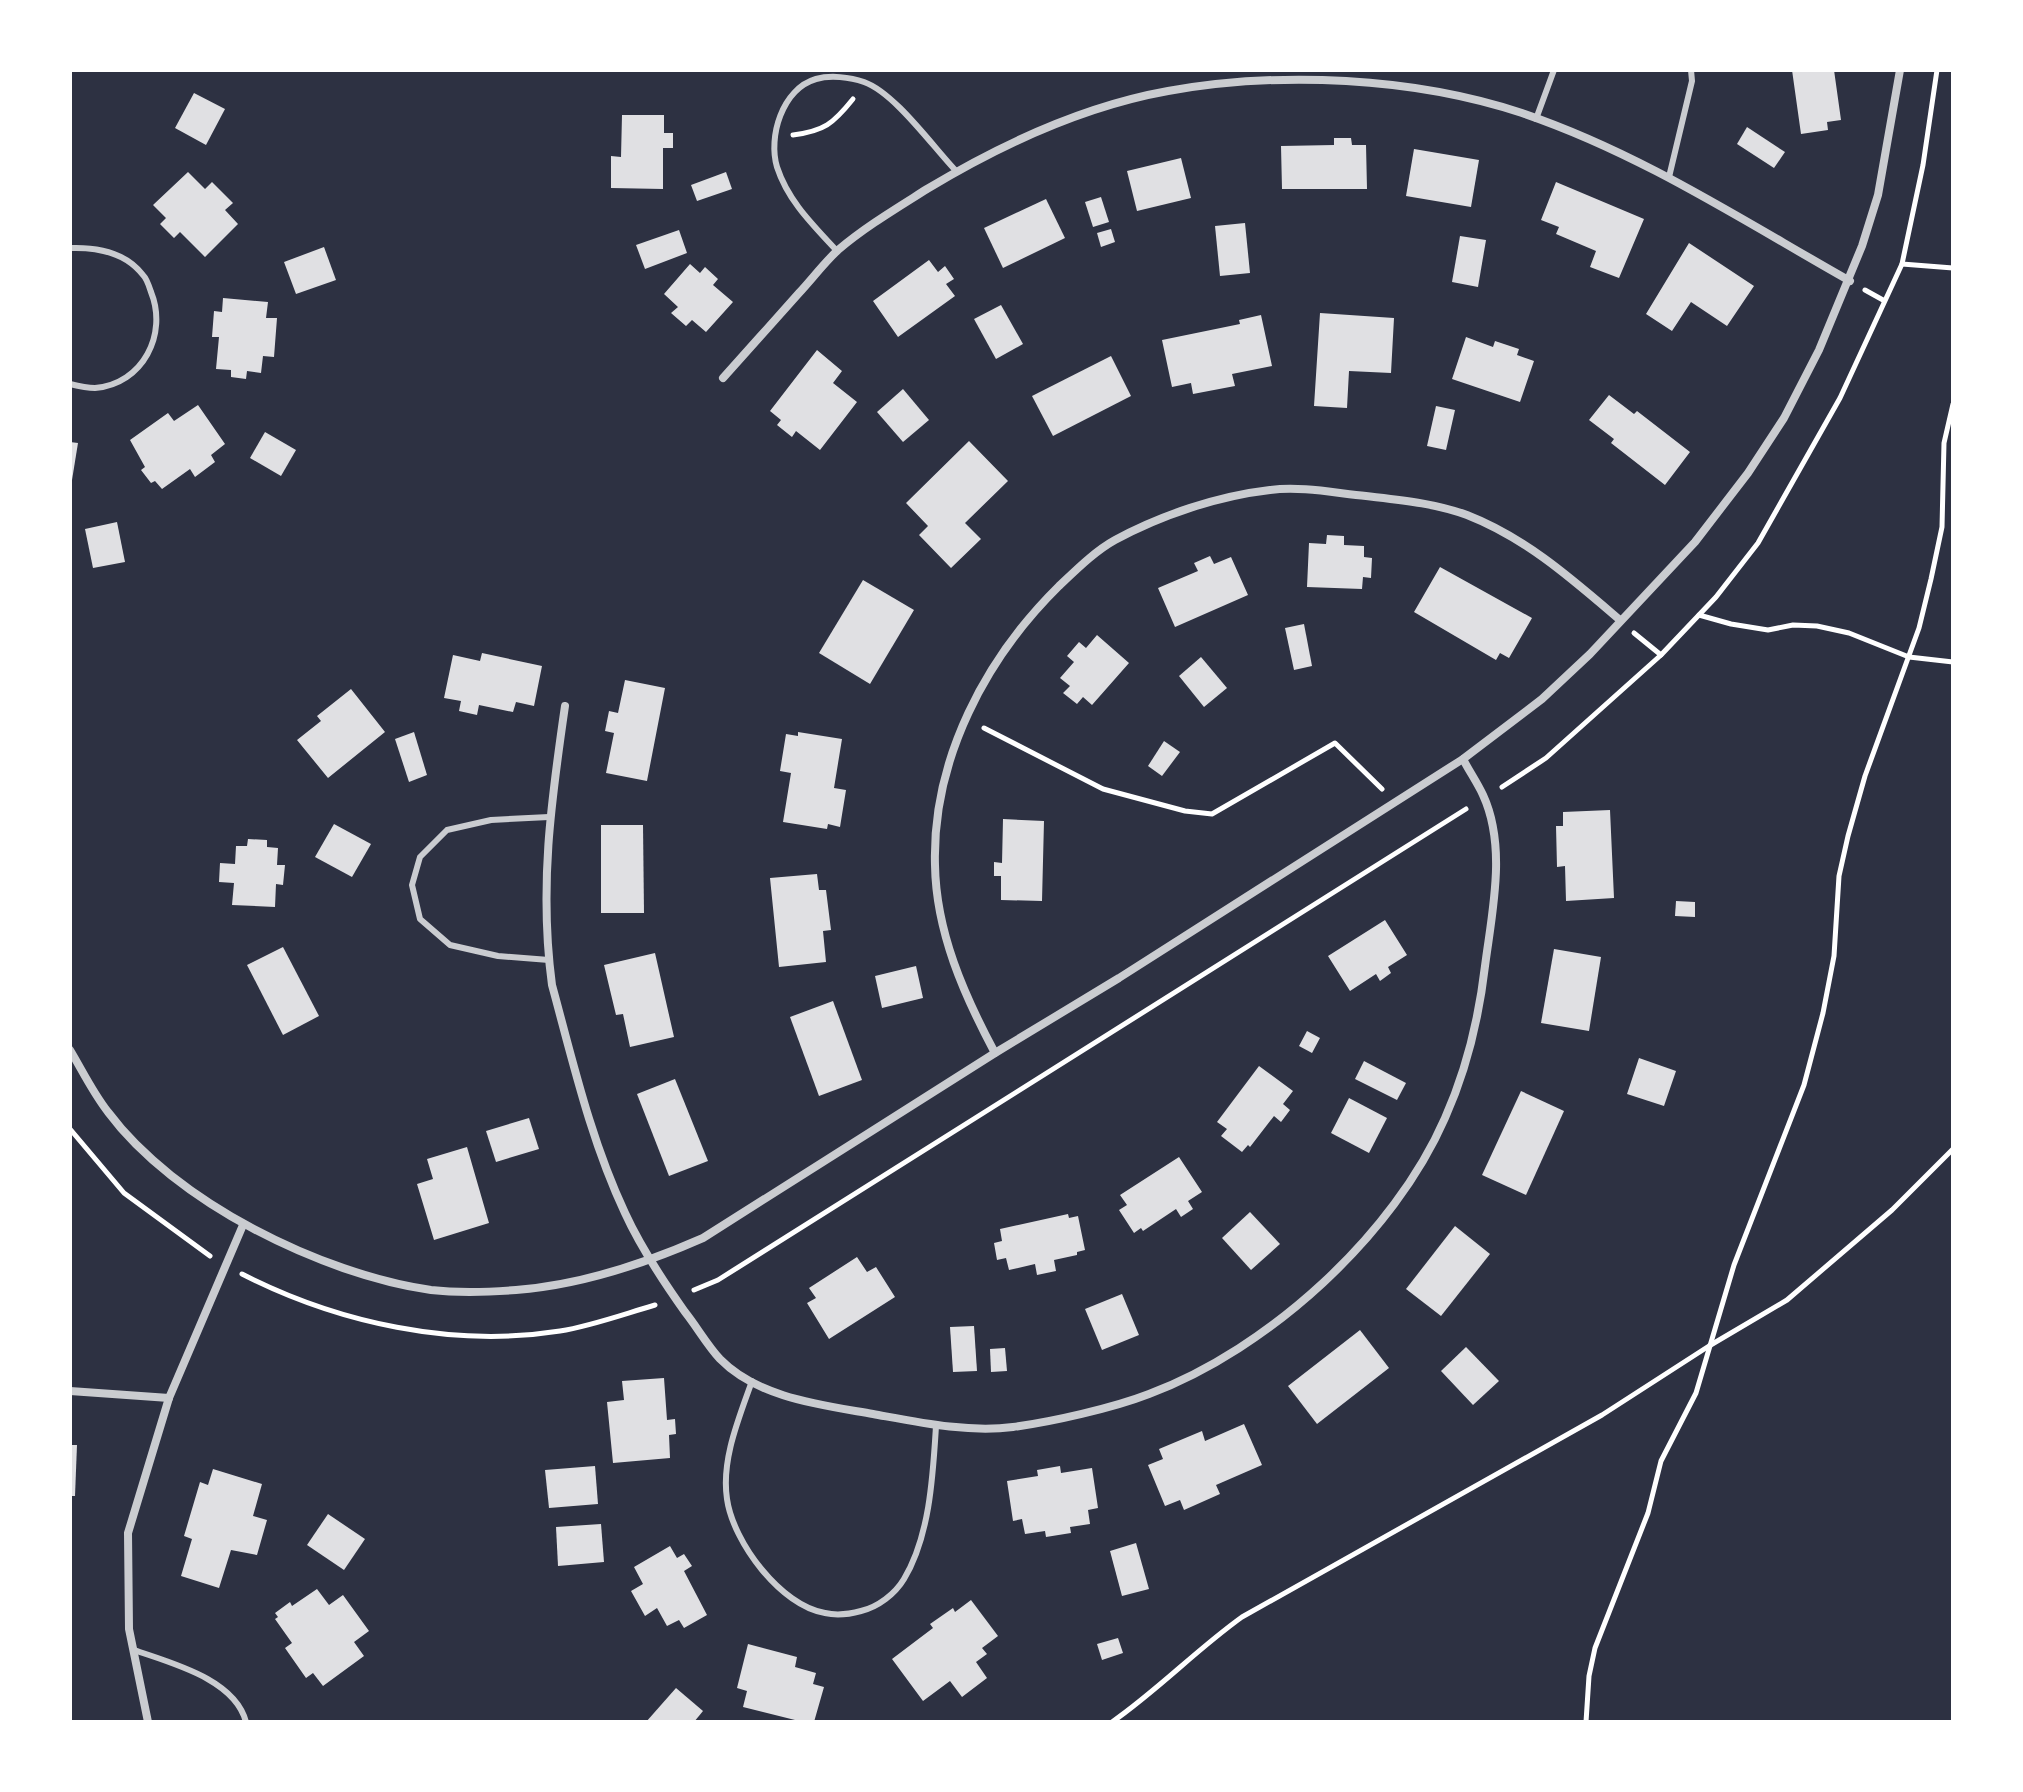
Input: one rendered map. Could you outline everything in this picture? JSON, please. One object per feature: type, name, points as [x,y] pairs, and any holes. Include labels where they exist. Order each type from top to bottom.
[{"type":"street","points":[[70,1050],[108,1113],[166,1173],[243,1225],[356,1272],[433,1290],[517,1290],[600,1276],[651,1261],[703,1238],[1463,759],[1542,699],[1590,654],[1695,542],[1748,473],[1784,418],[1850,281],[1878,195],[1900,70]]},
{"type":"street","points":[[723,378],[837,251],[879,219],[957,172],[1057,124],[1166,92],[1218,84],[1327,80],[1375,84],[1450,96],[1536,119],[1610,148],[1669,177],[1850,281]]},
{"type":"street","points":[[995,1053],[961,982],[943,929],[935,865],[938,805],[953,752],[981,686],[1018,630],[1076,570],[1114,541],[1213,501],[1272,490],[1323,491],[1412,501],[1465,514],[1529,546],[1620,620]]},
{"type":"street","points":[[565,706],[549,817],[545,926],[549,960],[552,985],[593,1133],[625,1214],[676,1298],[718,1357],[735,1372],[786,1396],[828,1407],[936,1426],[1010,1428],[1149,1394],[1212,1364],[1274,1324],[1331,1277],[1360,1244],[1418,1170],[1446,1117],[1470,1047],[1482,990],[1495,888],[1495,846],[1485,798],[1463,759]]},
{"type":"street","points":[[148,1722],[129,1629],[128,1533],[169,1398],[243,1225]]},
{"type":"street","points":[[70,1391],[169,1398]]},
{"type":"lane","points":[[1536,119],[1554,70]]},
{"type":"lane","points":[[1669,177],[1692,81],[1691,70]]},
{"type":"lane","points":[[837,251],[797,207],[776,164],[774,137],[781,113],[796,92],[814,79],[839,77],[866,83],[888,98],[957,172]]},
{"type":"lane","points":[[70,248],[101,250],[127,260],[145,276],[158,321],[152,348],[139,367],[116,382],[94,388],[70,384]]},
{"type":"lane","points":[[549,817],[491,820],[447,830],[420,857],[412,885],[420,919],[450,945],[498,956],[549,960]]},
{"type":"lane","points":[[752,1381],[732,1439],[726,1476],[731,1514],[761,1569],[799,1604],[824,1613],[846,1614],[870,1609],[889,1596],[904,1579],[928,1511],[936,1426]]},
{"type":"lane","points":[[134,1650],[200,1673],[236,1701],[246,1722]]},
{"type":"path","points":[[70,1129],[124,1193],[225,1266],[309,1303],[375,1322],[429,1333],[499,1336],[561,1331],[676,1298],[718,1280],[1546,758],[1661,655],[1699,615],[1758,543],[1840,398],[1902,264],[1923,165],[1937,70]]},
{"type":"path","points":[[774,137],[817,132],[837,119],[866,83]]},
{"type":"path","points":[[1902,264],[1933,269],[1953,268]]},
{"type":"path","points":[[1586,1722],[1589,1676],[1595,1648],[1648,1513],[1661,1461],[1696,1393],[1734,1265],[1804,1085],[1834,956],[1839,876],[1848,836],[1865,776],[1919,628],[1942,527],[1944,443],[1953,404]]},
{"type":"path","points":[[1699,615],[1768,630],[1793,625],[1817,626],[1849,633],[1909,657],[1953,662]]},
{"type":"path","points":[[1620,620],[1661,655]]},
{"type":"path","points":[[967,719],[1103,789],[1185,811],[1212,814],[1335,743],[1394,801]]},
{"type":"path","points":[[1112,1722],[1141,1702],[1212,1638],[1242,1617],[1602,1415],[1787,1300],[1892,1210],[1953,1149]]},
{"type":"building","points":[[1792,70],[1834,70],[1841,120],[1827,122],[1828,130],[1801,134]]},
{"type":"building","points":[[194,93],[225,109],[206,145],[175,128]]},
{"type":"building","points":[[622,115],[664,115],[664,133],[673,133],[673,148],[663,148],[663,189],[611,188],[611,156],[621,157]]},
{"type":"building","points":[[1747,127],[1785,152],[1774,168],[1737,144]]},
{"type":"building","points":[[1334,138],[1351,138],[1352,145],[1366,145],[1367,189],[1282,189],[1281,146],[1334,145]]},
{"type":"building","points":[[1414,149],[1479,160],[1471,207],[1406,196]]},
{"type":"building","points":[[1181,158],[1191,198],[1137,211],[1127,171]]},
{"type":"building","points":[[188,172],[205,189],[212,182],[233,203],[225,210],[238,224],[205,257],[180,232],[174,238],[160,224],[166,218],[153,205]]},
{"type":"building","points":[[726,172],[732,189],[697,201],[691,185]]},
{"type":"building","points":[[1556,182],[1644,219],[1619,278],[1590,267],[1596,251],[1556,234],[1559,227],[1541,220]]},
{"type":"building","points":[[1101,197],[1109,222],[1093,227],[1085,202]]},
{"type":"building","points":[[1046,199],[1065,238],[1003,268],[984,228]]},
{"type":"building","points":[[1245,223],[1250,273],[1220,276],[1215,226]]},
{"type":"building","points":[[1111,229],[1115,242],[1101,247],[1097,233]]},
{"type":"building","points":[[679,230],[687,253],[645,269],[636,245]]},
{"type":"building","points":[[1460,236],[1486,240],[1478,287],[1452,282]]},
{"type":"building","points":[[1689,243],[1754,286],[1727,326],[1691,302],[1672,331],[1646,314]]},
{"type":"building","points":[[324,247],[336,280],[296,294],[284,262]]},
{"type":"building","points":[[929,260],[938,272],[945,266],[954,279],[946,284],[955,296],[898,337],[873,301]]},
{"type":"building","points":[[690,264],[700,273],[705,267],[718,279],[713,285],[733,302],[706,332],[692,320],[686,326],[671,313],[678,307],[664,294]]},
{"type":"building","points":[[223,298],[268,302],[266,318],[277,318],[274,357],[263,356],[261,373],[247,371],[246,379],[231,377],[231,370],[216,369],[219,337],[212,337],[214,311],[222,312]]},
{"type":"building","points":[[1001,305],[1023,344],[996,359],[974,319]]},
{"type":"building","points":[[1320,313],[1394,318],[1391,373],[1349,371],[1347,408],[1314,406]]},
{"type":"building","points":[[1261,315],[1272,366],[1232,374],[1235,386],[1193,394],[1191,383],[1172,387],[1162,340],[1240,324],[1239,320]]},
{"type":"building","points":[[1466,337],[1493,347],[1495,341],[1519,349],[1517,355],[1534,361],[1520,402],[1452,379]]},
{"type":"building","points":[[817,350],[842,371],[833,383],[857,402],[820,450],[796,431],[792,437],[777,425],[781,420],[770,411]]},
{"type":"building","points":[[1111,356],[1131,396],[1053,436],[1032,396]]},
{"type":"building","points":[[903,389],[929,420],[903,442],[877,412]]},
{"type":"building","points":[[1609,395],[1634,414],[1637,411],[1690,452],[1665,485],[1611,443],[1614,439],[1589,420]]},
{"type":"building","points":[[198,405],[225,444],[211,455],[215,462],[195,477],[190,469],[162,489],[155,481],[151,483],[141,470],[145,467],[130,440],[168,413],[174,421]]},
{"type":"building","points":[[1436,406],[1455,410],[1446,450],[1427,446]]},
{"type":"building","points":[[265,432],[296,450],[281,476],[250,458]]},
{"type":"building","points":[[969,441],[1008,481],[965,523],[981,539],[951,568],[919,535],[928,526],[906,503]]},
{"type":"building","points":[[70,442],[78,443],[72,480],[70,480]]},
{"type":"building","points":[[117,522],[125,562],[93,568],[85,529]]},
{"type":"building","points":[[1327,535],[1344,536],[1344,545],[1364,546],[1364,557],[1372,558],[1371,578],[1363,577],[1362,589],[1307,587],[1309,543],[1326,544]]},
{"type":"building","points":[[1210,556],[1214,564],[1231,557],[1248,595],[1175,627],[1158,588],[1198,571],[1194,563]]},
{"type":"building","points":[[1440,567],[1532,618],[1509,658],[1500,653],[1496,660],[1414,612]]},
{"type":"building","points":[[863,580],[914,610],[870,684],[819,653]]},
{"type":"building","points":[[1304,624],[1312,666],[1294,670],[1285,628]]},
{"type":"building","points":[[1097,635],[1129,663],[1092,705],[1083,697],[1077,704],[1063,693],[1070,686],[1060,678],[1074,662],[1067,656],[1079,642],[1086,648]]},
{"type":"building","points":[[482,653],[542,666],[534,706],[516,702],[513,712],[479,705],[477,715],[459,711],[461,701],[444,698],[453,655],[480,661]]},
{"type":"building","points":[[1201,657],[1227,688],[1204,707],[1179,676]]},
{"type":"building","points":[[625,680],[665,688],[647,781],[606,773],[614,733],[605,731],[609,711],[618,713]]},
{"type":"building","points":[[351,689],[385,732],[328,778],[297,740],[321,721],[317,716]]},
{"type":"building","points":[[414,732],[427,775],[409,782],[395,739]]},
{"type":"building","points":[[798,732],[842,739],[834,788],[846,790],[840,827],[828,824],[827,829],[783,822],[791,773],[780,771],[786,734],[798,736]]},
{"type":"building","points":[[1164,741],[1180,752],[1162,776],[1148,766]]},
{"type":"building","points":[[1610,810],[1614,898],[1566,901],[1565,866],[1557,867],[1556,826],[1563,826],[1563,812]]},
{"type":"building","points":[[1003,819],[1044,821],[1042,901],[1001,900],[1001,876],[994,876],[994,862],[1002,863]]},
{"type":"building","points":[[334,824],[371,844],[352,877],[315,857]]},
{"type":"building","points":[[601,825],[643,825],[644,913],[601,913]]},
{"type":"building","points":[[248,839],[267,840],[267,847],[278,848],[277,865],[285,865],[283,885],[276,884],[275,907],[232,905],[234,883],[219,882],[220,863],[235,864],[236,846],[247,846]]},
{"type":"building","points":[[817,874],[819,890],[826,890],[831,930],[823,931],[826,962],[779,967],[770,878]]},
{"type":"building","points":[[1676,901],[1695,902],[1695,917],[1675,916]]},
{"type":"building","points":[[1385,920],[1407,955],[1388,967],[1391,973],[1380,981],[1376,974],[1350,991],[1328,956]]},
{"type":"building","points":[[283,947],[319,1016],[283,1035],[247,965]]},
{"type":"building","points":[[1554,949],[1601,957],[1589,1031],[1541,1023]]},
{"type":"building","points":[[655,953],[674,1037],[630,1047],[623,1014],[616,1015],[604,965]]},
{"type":"building","points":[[916,966],[923,998],[882,1008],[875,976]]},
{"type":"building","points":[[833,1001],[862,1080],[819,1096],[790,1017]]},
{"type":"building","points":[[1307,1031],[1320,1038],[1312,1053],[1299,1046]]},
{"type":"building","points":[[1639,1058],[1676,1071],[1664,1106],[1627,1094]]},
{"type":"building","points":[[1364,1061],[1406,1083],[1397,1100],[1355,1079]]},
{"type":"building","points":[[1259,1066],[1293,1091],[1283,1104],[1290,1110],[1281,1122],[1274,1116],[1250,1147],[1248,1145],[1242,1152],[1221,1136],[1227,1129],[1217,1122]]},
{"type":"building","points":[[675,1079],[708,1161],[669,1176],[637,1094]]},
{"type":"building","points":[[1521,1091],[1564,1111],[1526,1195],[1482,1175]]},
{"type":"building","points":[[1349,1098],[1387,1118],[1369,1153],[1331,1133]]},
{"type":"building","points":[[529,1118],[539,1149],[496,1162],[486,1131]]},
{"type":"building","points":[[467,1147],[489,1223],[434,1240],[417,1184],[433,1179],[427,1159]]},
{"type":"building","points":[[1179,1157],[1202,1192],[1188,1201],[1193,1209],[1181,1217],[1176,1209],[1143,1231],[1141,1228],[1134,1233],[1119,1210],[1127,1205],[1120,1195]]},
{"type":"building","points":[[1250,1212],[1280,1244],[1251,1270],[1222,1238]]},
{"type":"building","points":[[1068,1214],[1069,1218],[1078,1216],[1085,1250],[1054,1260],[1056,1271],[1037,1275],[1035,1264],[1009,1270],[1006,1258],[997,1260],[994,1243],[1002,1241],[1000,1229]]},
{"type":"building","points":[[1455,1226],[1490,1254],[1441,1316],[1406,1289]]},
{"type":"building","points":[[857,1257],[867,1272],[876,1267],[895,1297],[829,1339],[807,1303],[816,1298],[809,1288]]},
{"type":"building","points":[[1122,1294],[1139,1335],[1102,1350],[1085,1309]]},
{"type":"building","points":[[974,1326],[977,1371],[953,1372],[950,1327]]},
{"type":"building","points":[[1360,1330],[1389,1368],[1317,1424],[1288,1386]]},
{"type":"building","points":[[1466,1347],[1499,1381],[1473,1405],[1441,1371]]},
{"type":"building","points":[[1005,1348],[1007,1371],[991,1372],[990,1349]]},
{"type":"building","points":[[664,1378],[667,1420],[675,1419],[676,1434],[669,1435],[670,1458],[613,1463],[607,1402],[624,1400],[622,1381]]},
{"type":"building","points":[[1244,1424],[1262,1465],[1216,1485],[1220,1494],[1184,1510],[1180,1500],[1165,1506],[1148,1465],[1163,1459],[1159,1449],[1202,1431],[1205,1441]]},
{"type":"building","points":[[70,1445],[77,1445],[75,1496],[70,1496]]},
{"type":"building","points":[[595,1466],[598,1504],[549,1508],[545,1470]]},
{"type":"building","points":[[1060,1466],[1061,1473],[1092,1468],[1098,1508],[1088,1510],[1090,1524],[1070,1527],[1071,1533],[1046,1537],[1045,1531],[1025,1534],[1022,1519],[1013,1521],[1007,1481],[1038,1476],[1037,1470]]},
{"type":"building","points":[[213,1469],[262,1484],[253,1516],[267,1520],[257,1555],[231,1550],[219,1588],[181,1576],[192,1539],[184,1536],[200,1482],[208,1485]]},
{"type":"building","points":[[328,1514],[365,1539],[344,1570],[307,1545]]},
{"type":"building","points":[[601,1524],[604,1562],[558,1566],[556,1527]]},
{"type":"building","points":[[1136,1543],[1149,1589],[1122,1596],[1110,1551]]},
{"type":"building","points":[[670,1546],[677,1558],[684,1554],[692,1566],[684,1571],[707,1615],[684,1628],[679,1620],[667,1626],[657,1608],[645,1616],[631,1591],[643,1584],[634,1567]]},
{"type":"building","points":[[317,1589],[329,1605],[343,1595],[369,1631],[354,1642],[364,1656],[323,1686],[313,1673],[306,1678],[285,1648],[292,1643],[275,1619],[278,1617],[275,1613],[290,1602],[292,1606]]},
{"type":"building","points":[[971,1600],[998,1636],[982,1648],[987,1654],[976,1662],[987,1678],[962,1697],[950,1681],[923,1701],[892,1659],[933,1628],[930,1624]]},
{"type":"building","points":[[1118,1638],[1123,1653],[1102,1660],[1097,1644]]},
{"type":"building","points":[[748,1644],[797,1657],[795,1667],[816,1673],[813,1684],[824,1687],[814,1722],[743,1707],[747,1691],[737,1688]]},
{"type":"building","points":[[676,1688],[703,1711],[694,1722],[646,1722]]}]
